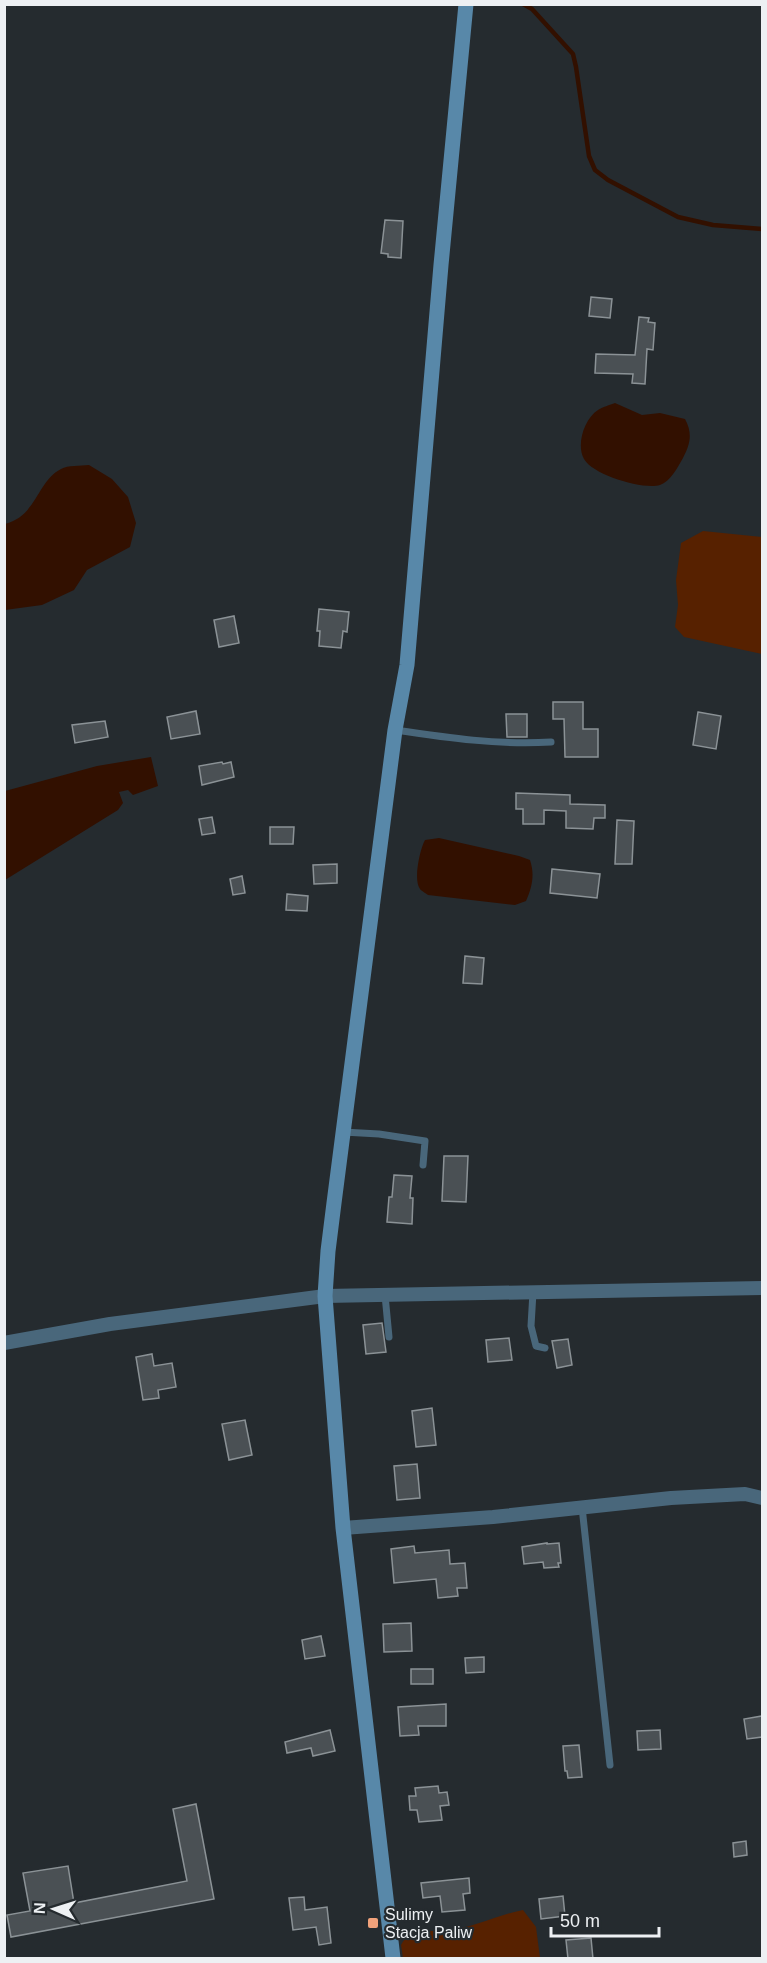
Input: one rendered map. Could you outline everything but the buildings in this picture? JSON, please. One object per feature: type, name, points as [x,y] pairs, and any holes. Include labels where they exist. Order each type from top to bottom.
[{"type":"street","points":[[393,1959],[343,1528],[325,1296],[328,1251],[395,730],[407,665],[440,274],[466,4]]},
{"type":"street","points":[[4,1343],[110,1324],[325,1296],[762,1288]]},
{"type":"street","points":[[343,1528],[493,1517],[671,1498],[734,1494],[762,1498]]},
{"type":"lane","points":[[395,730],[483,742],[551,742]]},
{"type":"lane","points":[[343,1132],[379,1134],[425,1142],[423,1165]]},
{"type":"lane","points":[[533,1292],[531,1326],[536,1346],[545,1348]]},
{"type":"lane","points":[[385,1295],[389,1336]]},
{"type":"lane","points":[[582,1507],[610,1765]]},
{"type":"shaded area","points":[[615,403],[642,415],[660,413],[685,419],[690,439],[676,470],[664,483],[652,486],[619,480],[597,471],[584,459],[581,440],[585,426],[593,414]]},
{"type":"shaded area","points":[[89,465],[112,479],[128,497],[136,523],[130,547],[87,570],[74,590],[42,605],[5,610],[5,524],[24,514],[53,474],[67,467]]},
{"type":"shaded area","points":[[703,531],[762,537],[762,654],[684,637],[675,627],[678,605],[676,580],[681,543]]},
{"type":"shaded area","points":[[151,757],[158,786],[133,795],[128,790],[119,792],[123,803],[118,810],[5,880],[5,791],[97,766]]},
{"type":"shaded area","points":[[439,838],[530,860],[532,881],[526,901],[515,905],[428,895],[420,890],[417,879],[421,850],[425,840]]},
{"type":"shaded area","points":[[523,1910],[536,1927],[540,1958],[403,1958],[401,1945],[413,1932],[456,1929]]},
{"type":"waterway","points":[[523,4],[532,9],[573,54],[589,156],[595,170],[608,180],[678,217],[713,225],[762,229]]},
{"type":"place","name":"Sulimy Stacja Paliw","points":[[373,1923]]}]
